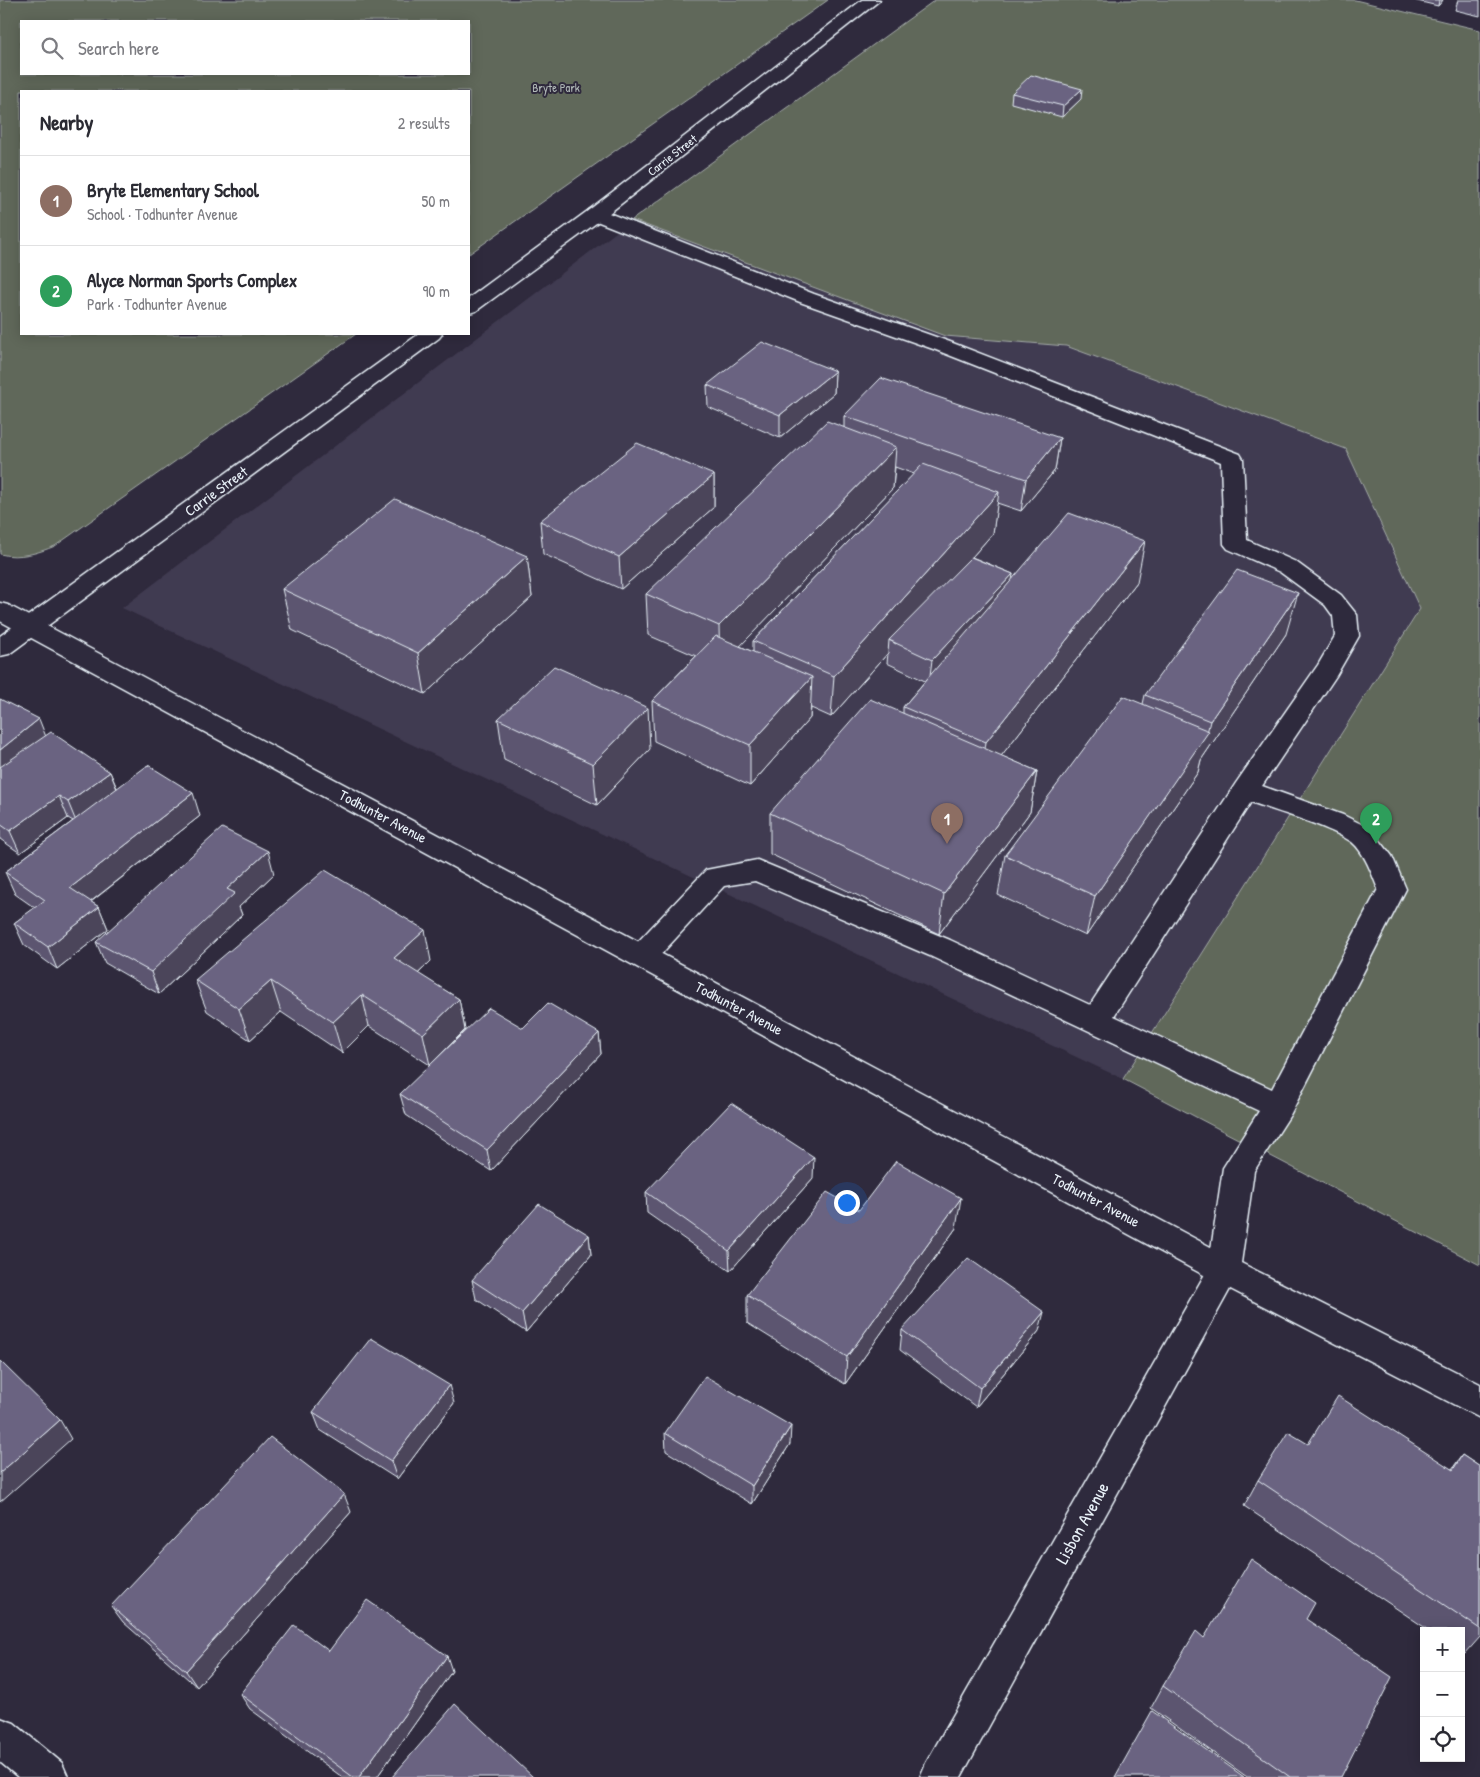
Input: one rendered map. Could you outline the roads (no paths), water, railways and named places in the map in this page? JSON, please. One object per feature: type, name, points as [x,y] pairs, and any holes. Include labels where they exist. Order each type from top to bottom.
[{"type":"street","name":"Carrie Street","points":[[470,306],[596,214],[872,0]]},
{"type":"street","points":[[596,214],[807,298],[943,346],[1232,458],[1236,544],[1288,568],[1333,600],[1345,615],[1347,636],[1327,670],[1245,790],[1095,1021]]},
{"type":"street","name":"Carrie Street","points":[[0,648],[431,335]]},
{"type":"street","name":"Todhunter Avenue","points":[[0,611],[1224,1270],[1480,1402]]},
{"type":"street","points":[[1224,1270],[1239,1168],[1279,1106],[1392,889],[1382,863],[1362,836],[1334,822],[1245,790]]},
{"type":"street","points":[[642,956],[716,877],[757,870],[940,948],[1279,1106]]},
{"type":"street","name":"Lisbon Avenue","points":[[940,1777],[1224,1270]]},
{"type":"street","points":[[0,1737],[48,1777]]},
{"type":"place","name":"Bryte Elementary School","points":[[947,844]]},
{"type":"place","name":"Alyce Norman Sports Complex","points":[[1376,844]]},
{"type":"park label","name":"Bryte Park","points":[[556,87]]}]
